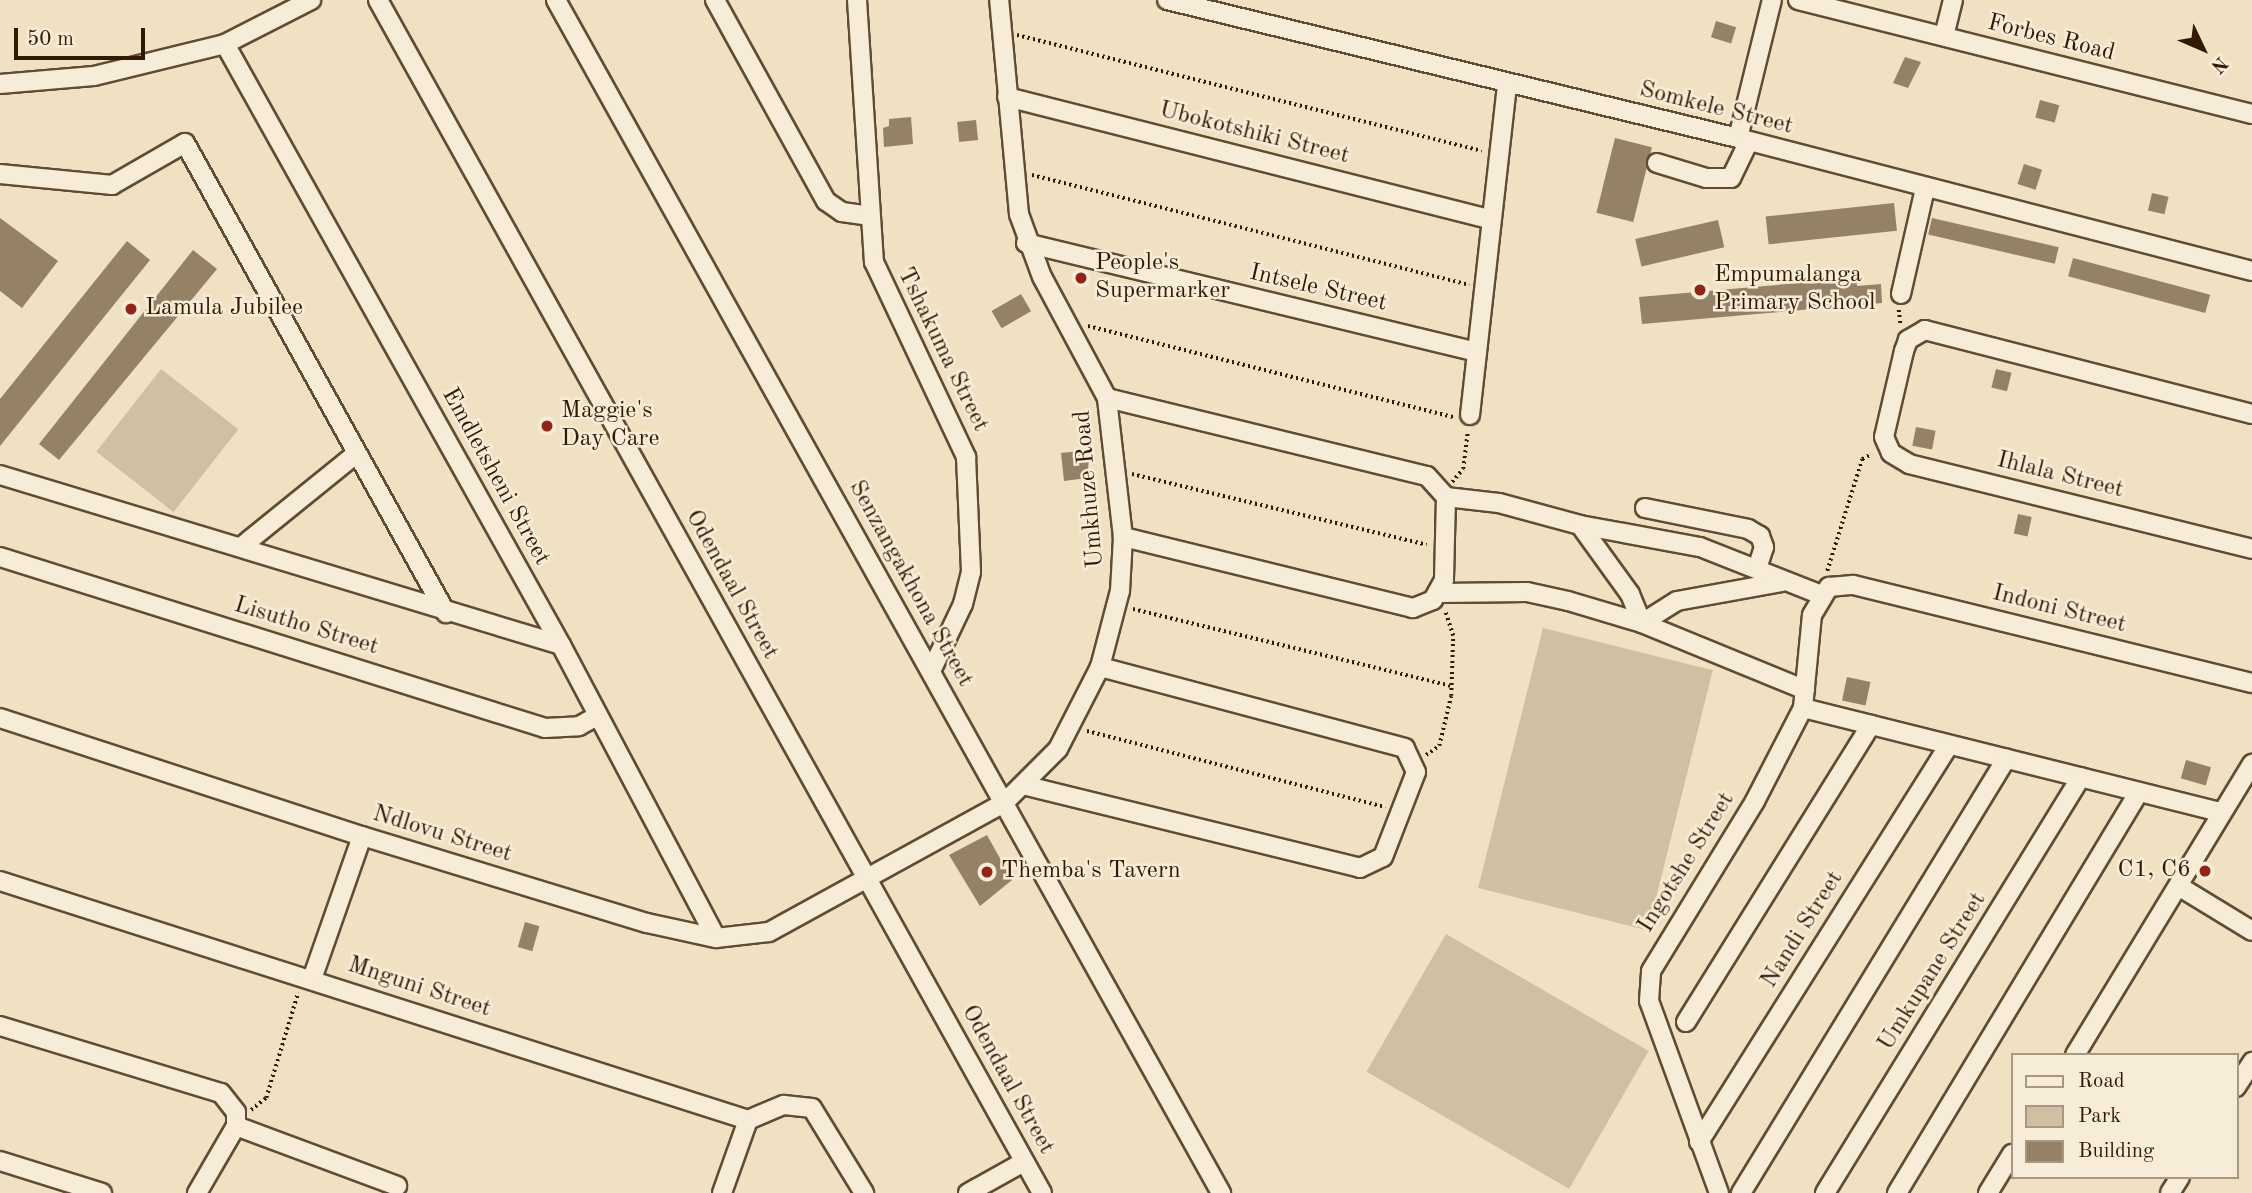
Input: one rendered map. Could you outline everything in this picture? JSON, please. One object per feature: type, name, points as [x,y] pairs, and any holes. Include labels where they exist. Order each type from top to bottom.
[{"type":"street","points":[[0,83],[93,76],[225,44],[311,0]]},
{"type":"street","name":"Odendaal Street","points":[[378,0],[1042,1193]]},
{"type":"street","name":"Senzangakhona Street","points":[[556,0],[1221,1193]]},
{"type":"street","points":[[715,0],[826,201],[842,212],[869,216]]},
{"type":"street","name":"Tshakuma Street","points":[[857,0],[869,216],[881,284],[953,420],[966,457],[972,514],[967,593],[931,671]]},
{"type":"street","name":"Umkhuze Road","points":[[867,880],[1004,803],[1027,786],[1072,727],[1100,667],[1117,605],[1122,537],[1107,398],[1026,243],[1013,171],[999,0]]},
{"type":"street","name":"Somkele Street","points":[[1167,0],[1743,140],[2252,271]]},
{"type":"street","points":[[1657,163],[1706,178],[1731,178],[1743,140],[1772,0]]},
{"type":"street","name":"Forbes Road","points":[[1798,0],[2252,114]]},
{"type":"street","points":[[1944,36],[1953,0]]},
{"type":"street","name":"Emdletsheni Street","points":[[225,44],[561,645],[716,938]]},
{"type":"street","points":[[1470,418],[1489,219],[1507,83]]},
{"type":"street","name":"Ubokotshiki Street","points":[[1007,97],[1489,219]]},
{"type":"street","points":[[0,174],[112,185],[185,143],[446,613]]},
{"type":"street","points":[[1901,294],[1925,188]]},
{"type":"street","name":"Intsele Street","points":[[1026,243],[1477,352]]},
{"type":"street","points":[[1886,446],[1887,422],[1908,341],[1925,330],[2252,414]]},
{"type":"street","points":[[1107,398],[1427,476],[1445,495],[1499,503],[1580,525],[1700,547],[1756,568],[1782,582],[1825,591]]},
{"type":"street","name":"Ihlala Street","points":[[1886,446],[1909,464],[2252,549]]},
{"type":"street","points":[[241,547],[357,453]]},
{"type":"street","points":[[0,475],[241,547],[446,613],[561,645]]},
{"type":"street","points":[[1440,593],[1446,549],[1445,495]]},
{"type":"street","points":[[1645,508],[1748,529],[1760,536],[1764,547],[1756,568]]},
{"type":"street","points":[[1580,525],[1630,594],[1642,623]]},
{"type":"street","points":[[1122,537],[1413,608],[1424,607],[1440,593],[1527,592],[1642,623],[1804,699],[1871,725],[2221,812]]},
{"type":"street","name":"Lisutho Street","points":[[0,557],[545,728],[579,726],[597,716]]},
{"type":"street","points":[[1642,623],[1676,601],[1782,582]]},
{"type":"street","name":"Indoni Street","points":[[1825,591],[1853,585],[2252,682]]},
{"type":"street","name":"Ingotshe Street","points":[[1719,1193],[1649,1002],[1651,971],[1762,790],[1804,699],[1812,615],[1825,591]]},
{"type":"street","points":[[1027,786],[1360,869],[1383,857],[1402,811],[1416,763],[1396,743],[1100,667]]},
{"type":"street","name":"Ndlovu Street","points":[[0,718],[362,836],[647,923],[716,938],[769,932],[867,880]]},
{"type":"street","points":[[1686,1022],[1871,725]]},
{"type":"street","name":"Nandi Street","points":[[1699,1142],[1949,745]]},
{"type":"street","points":[[1741,1193],[2006,759]]},
{"type":"street","points":[[2076,1053],[2180,887],[2221,812],[2252,764]]},
{"type":"street","name":"Umkupane Street","points":[[1825,1193],[2081,778]]},
{"type":"street","points":[[1897,1193],[2139,792]]},
{"type":"street","points":[[307,978],[362,836]]},
{"type":"street","name":"Mnguni Street","points":[[0,881],[748,1120]]},
{"type":"street","points":[[2180,887],[2252,931]]},
{"type":"street","points":[[0,1026],[220,1093],[237,1122],[397,1186]]},
{"type":"street","points":[[2238,1084],[2252,1062]]},
{"type":"street","points":[[722,1193],[748,1120],[784,1105],[812,1108],[864,1193]]},
{"type":"street","points":[[197,1193],[237,1122]]},
{"type":"street","points":[[1988,1193],[2010,1157]]},
{"type":"street","points":[[0,1161],[102,1193]]},
{"type":"street","points":[[968,1193],[1024,1162]]},
{"type":"path","points":[[1002,31],[1498,155]]},
{"type":"path","points":[[1013,171],[1483,289]]},
{"type":"path","points":[[1901,294],[1898,317],[1908,341]]},
{"type":"path","points":[[1069,324],[1117,330],[1470,418],[1463,469],[1445,495]]},
{"type":"path","points":[[1825,591],[1826,572],[1862,459],[1886,446]]},
{"type":"path","points":[[1116,470],[1446,549]]},
{"type":"path","points":[[1416,763],[1439,746],[1452,686],[1453,636],[1440,593]]},
{"type":"path","points":[[1117,605],[1452,686]]},
{"type":"path","points":[[1072,727],[1402,811]]},
{"type":"path","points":[[237,1122],[265,1098],[307,978]]},
{"type":"green space","points":[[161,369],[238,429],[174,512],[96,452]]},
{"type":"green space","points":[[1543,628],[1713,670],[1648,930],[1478,888]]},
{"type":"green space","points":[[1446,934],[1649,1051],[1569,1189],[1366,1072]]},
{"type":"building","points":[[1716,21],[1736,27],[1731,43],[1711,37]]},
{"type":"building","points":[[1905,57],[1921,62],[1908,88],[1893,83]]},
{"type":"building","points":[[2040,100],[2059,105],[2055,123],[2035,117]]},
{"type":"building","points":[[911,117],[913,144],[884,147],[883,128],[889,126],[889,119]]},
{"type":"building","points":[[976,120],[978,140],[959,142],[957,122]]},
{"type":"building","points":[[1615,138],[1652,147],[1633,222],[1596,213]]},
{"type":"building","points":[[2024,164],[2042,170],[2036,190],[2018,184]]},
{"type":"building","points":[[2152,193],[2169,197],[2165,214],[2148,211]]},
{"type":"building","points":[[1894,203],[1897,231],[1769,244],[1766,216]]},
{"type":"building","points":[[0,218],[58,261],[22,308],[0,291]]},
{"type":"building","points":[[1932,218],[2059,247],[2055,264],[1928,235]]},
{"type":"building","points":[[1718,220],[1724,247],[1641,266],[1635,239]]},
{"type":"building","points":[[127,241],[150,260],[0,446],[0,399]]},
{"type":"building","points":[[193,250],[217,269],[59,460],[39,444]]},
{"type":"building","points":[[2073,258],[2210,295],[2205,313],[2068,276]]},
{"type":"building","name":"Empumalanga Primary School","points":[[1856,278],[1857,286],[1881,284],[1882,303],[1642,324],[1639,297]]},
{"type":"building","points":[[1021,294],[1031,311],[1002,328],[992,311]]},
{"type":"building","points":[[1996,369],[2012,373],[2007,391],[1991,387]]},
{"type":"building","points":[[1916,427],[1936,431],[1932,449],[1912,446]]},
{"type":"building","points":[[1090,450],[1087,478],[1064,481],[1061,453]]},
{"type":"building","points":[[2018,514],[2032,517],[2028,536],[2014,534]]},
{"type":"building","points":[[1847,677],[1870,682],[1865,705],[1842,700]]},
{"type":"building","points":[[2186,760],[2211,767],[2206,785],[2181,778]]},
{"type":"building","points":[[987,835],[1012,880],[980,906],[949,855]]},
{"type":"building","points":[[525,922],[539,926],[532,951],[518,947]]},
{"type":"place","name":"People's Supermarker","points":[[1081,278]]},
{"type":"place","name":"Empumalanga Primary School","points":[[1700,290]]},
{"type":"place","name":"Lamula Jubilee","points":[[131,309]]},
{"type":"place","name":"Maggie's Day Care","points":[[547,426]]},
{"type":"place","name":"C1, C6","points":[[2205,871]]},
{"type":"place","name":"Themba's Tavern","points":[[987,872]]}]
